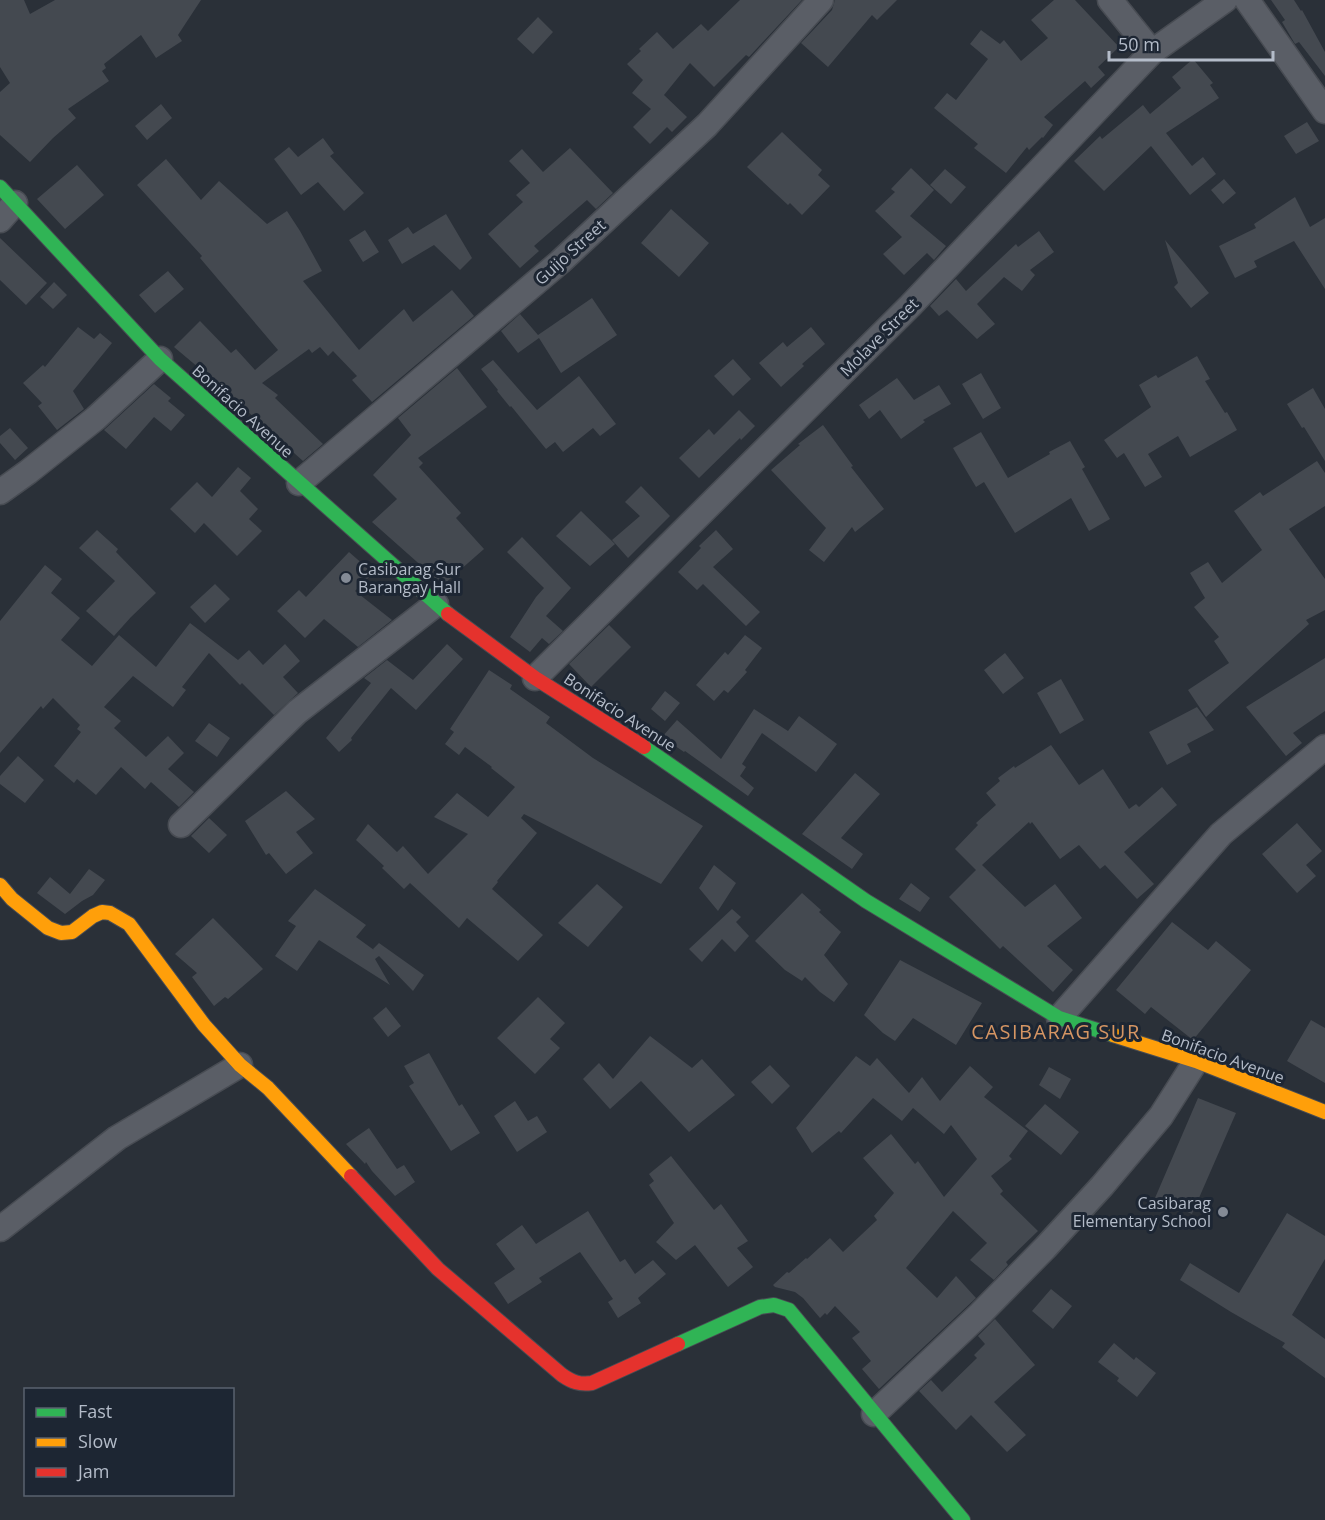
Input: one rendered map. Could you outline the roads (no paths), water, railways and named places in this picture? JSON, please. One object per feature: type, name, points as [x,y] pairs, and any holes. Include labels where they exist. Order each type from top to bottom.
[{"type":"street","name":"Guijo Street","points":[[299,483],[560,262],[707,124],[821,0]]},
{"type":"street","points":[[1110,0],[1152,52]]},
{"type":"street","name":"Molave Street","points":[[535,678],[910,306],[1152,52],[1225,0]]},
{"type":"street","points":[[1247,0],[1325,111]]},
{"type":"street","name":"Bonifacio Avenue","points":[[5,203],[160,359],[455,621],[535,678],[634,740],[866,901],[1059,1018],[1196,1061],[1325,1112]]},
{"type":"street","points":[[0,492],[96,418],[160,359]]},
{"type":"street","points":[[181,825],[297,712],[436,604]]},
{"type":"street","points":[[1059,1018],[1221,834],[1325,747]]},
{"type":"street","points":[[0,885],[12,899],[48,928],[61,933],[72,932],[102,912],[110,913],[129,924],[204,1025],[240,1065],[268,1088],[438,1269],[572,1382],[582,1385],[592,1383],[760,1307],[774,1305],[789,1310],[963,1520]]},
{"type":"street","points":[[874,1414],[996,1298],[1102,1186],[1161,1116],[1196,1061]]},
{"type":"street","points":[[0,1229],[117,1138],[240,1065]]},
{"type":"place","name":"Casibarag Sur Barangay Hall","points":[[346,578]]},
{"type":"place","name":"Casibarag Elementary School","points":[[1223,1212]]},
{"type":"district","name":"CASIBARAG SUR","points":[[1056,1032]]}]
